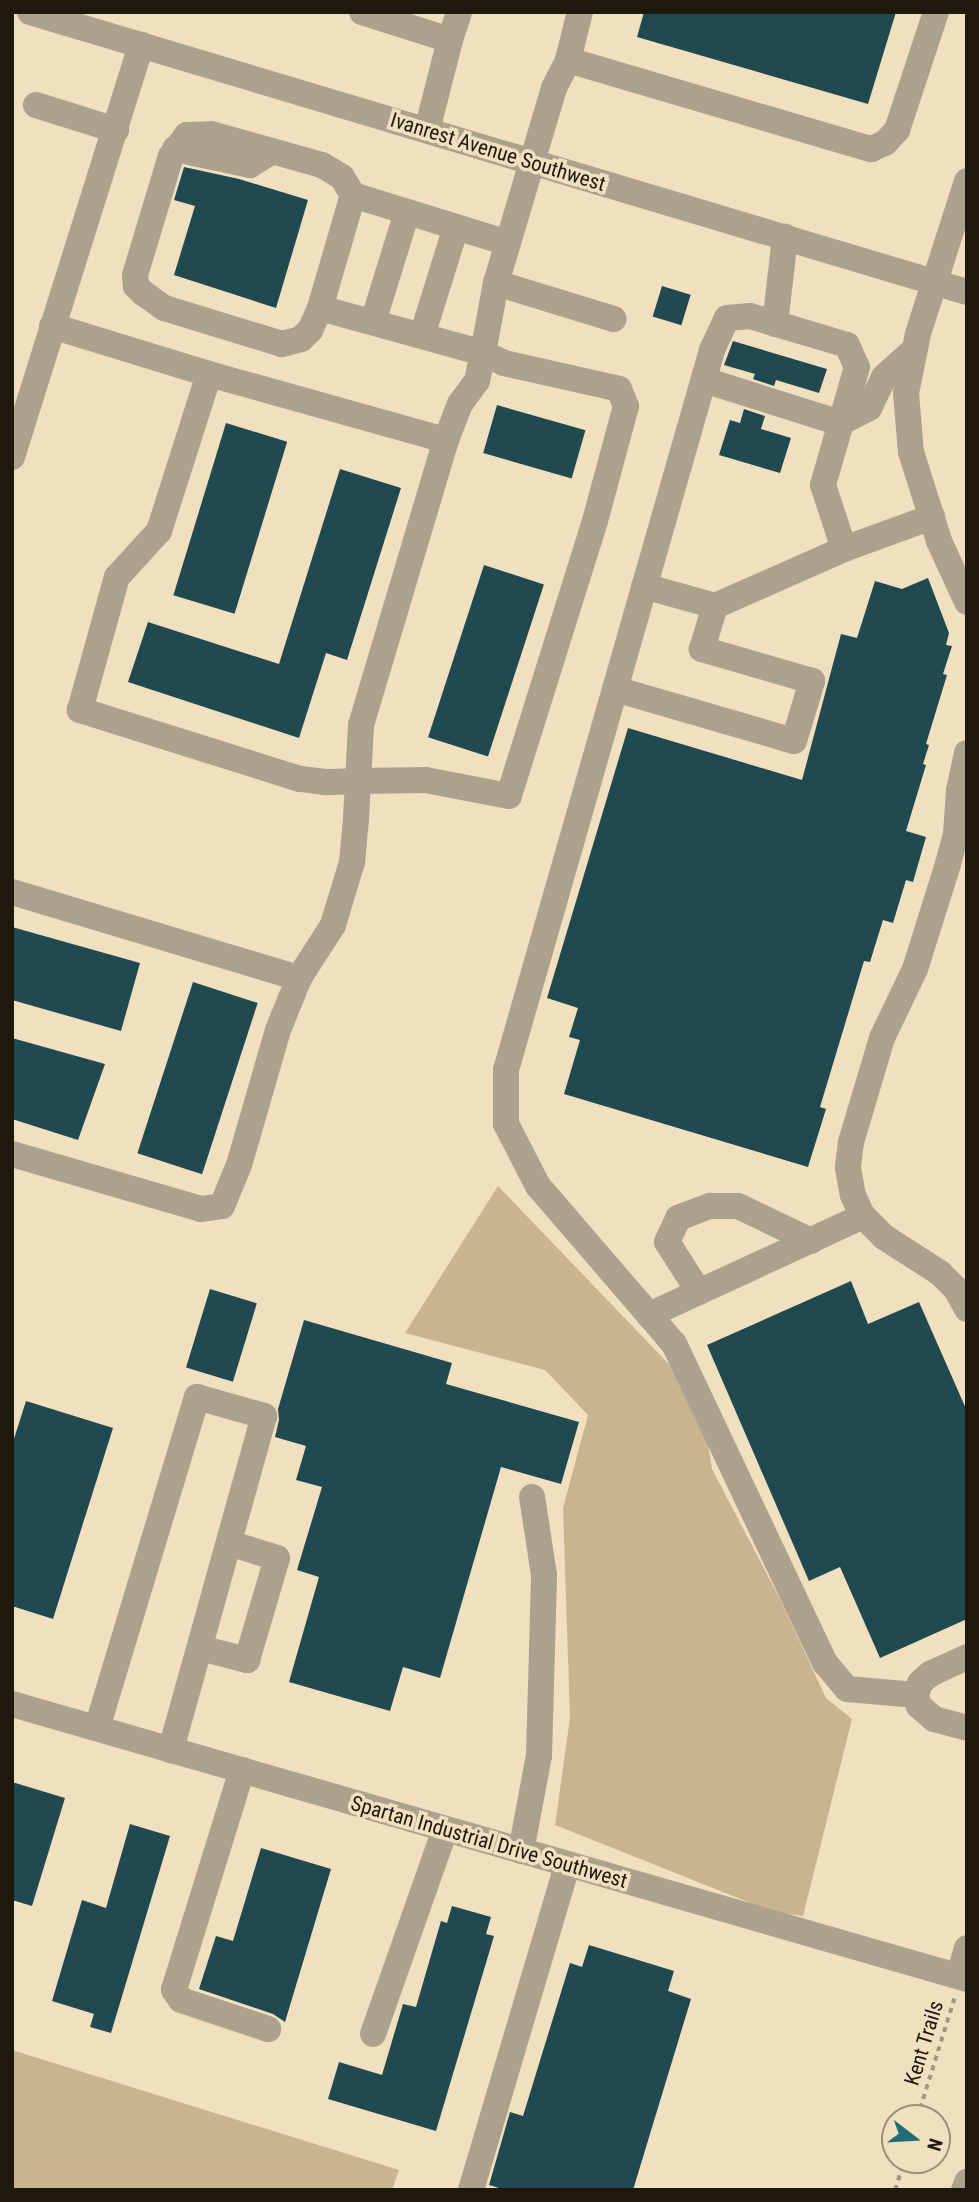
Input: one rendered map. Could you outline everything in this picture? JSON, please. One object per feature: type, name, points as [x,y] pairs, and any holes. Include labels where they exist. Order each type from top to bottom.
[{"type":"street","name":"Ivanrest Avenue Southwest","points":[[30,12],[967,292]]},
{"type":"street","points":[[362,12],[450,40]]},
{"type":"street","points":[[427,130],[459,12]]},
{"type":"street","points":[[12,1154],[201,1209],[222,1206],[239,1165],[278,1030],[299,978],[333,925],[352,862],[361,725],[446,440],[460,404],[477,380],[496,283],[554,88],[568,60],[580,12]]},
{"type":"street","points":[[568,60],[871,149],[884,143],[897,130],[936,12]]},
{"type":"street","points":[[12,457],[141,45]]},
{"type":"street","points":[[36,105],[116,130]]},
{"type":"street","points":[[353,195],[320,308],[310,330],[300,339],[282,344],[164,307],[136,286],[135,275],[175,149],[187,135],[198,133],[334,170],[353,195],[508,243]]},
{"type":"street","points":[[967,181],[915,350],[906,393],[911,452],[932,517],[956,550],[967,602]]},
{"type":"street","points":[[373,322],[407,212]]},
{"type":"street","points":[[422,336],[456,227]]},
{"type":"street","points":[[775,324],[785,237]]},
{"type":"street","points":[[496,283],[614,319]]},
{"type":"street","points":[[209,374],[159,531],[117,577],[80,710],[300,779],[426,780],[509,796],[595,520],[626,406],[619,389],[504,363],[483,353],[320,308]]},
{"type":"street","points":[[844,549],[823,485],[857,366],[846,345],[750,316],[727,318],[704,380],[506,1070],[506,1124],[538,1186],[674,1344],[825,1663],[848,1689],[916,1695]]},
{"type":"street","points":[[52,326],[209,374],[446,440]]},
{"type":"street","points":[[704,380],[840,423],[869,408],[884,377],[915,350]]},
{"type":"street","points":[[645,586],[715,606],[844,549],[932,517]]},
{"type":"street","points":[[615,689],[794,741],[812,681],[702,649],[715,606]]},
{"type":"street","points":[[967,754],[959,790],[956,834],[948,864],[915,969],[881,1038],[851,1142],[849,1177],[853,1195],[863,1216],[884,1237],[940,1273],[956,1289],[967,1309]]},
{"type":"street","points":[[12,892],[299,978]]},
{"type":"street","points":[[699,1292],[667,1242],[678,1218],[709,1206],[738,1206],[811,1241]]},
{"type":"street","points":[[649,1315],[863,1216]]},
{"type":"street","points":[[97,1728],[197,1397],[264,1416],[171,1750]]},
{"type":"street","points":[[521,1851],[539,1756],[544,1575],[532,1497]]},
{"type":"street","points":[[200,1648],[247,1660],[277,1558],[229,1543]]},
{"type":"street","points":[[967,1657],[930,1674],[920,1683],[916,1695],[919,1706],[934,1719],[967,1728]]},
{"type":"street","name":"Spartan Industrial Drive Southwest","points":[[12,1704],[963,1978]]},
{"type":"street","points":[[242,1770],[174,1990],[180,2000],[268,2029]]},
{"type":"street","points":[[373,2034],[445,1829]]},
{"type":"street","points":[[471,2190],[567,1865]]},
{"type":"street","points":[[963,1978],[967,1948]]},
{"type":"street","points":[[964,2190],[967,2182]]},
{"type":"path","name":"Kent Trails","points":[[922,2104],[963,1978]]},
{"type":"shaded area","points":[[498,1186],[686,1382],[704,1419],[712,1469],[781,1601],[826,1698],[852,1719],[803,1916],[770,1911],[555,1825],[570,1718],[563,1508],[588,1415],[545,1370],[405,1333]]},
{"type":"shaded area","points":[[12,2050],[399,2170],[392,2190],[12,2190]]},
{"type":"building","points":[[644,12],[896,12],[868,104],[637,37]]},
{"type":"building","points":[[184,167],[239,179],[308,200],[276,308],[174,275],[195,206],[174,200]]},
{"type":"building","points":[[662,286],[691,295],[681,325],[653,317]]},
{"type":"building","points":[[733,341],[827,369],[819,393],[776,380],[774,386],[753,379],[755,374],[724,365]]},
{"type":"building","points":[[497,405],[585,430],[572,478],[483,453]]},
{"type":"building","points":[[744,409],[765,416],[761,429],[791,438],[780,473],[719,455],[730,420],[740,423]]},
{"type":"building","points":[[226,423],[287,442],[235,614],[173,595]]},
{"type":"building","points":[[340,469],[401,488],[347,660],[326,653],[299,738],[128,682],[148,622],[279,664]]},
{"type":"building","points":[[484,565],[544,584],[488,757],[428,737]]},
{"type":"building","points":[[928,578],[949,633],[946,645],[952,646],[943,674],[947,675],[926,744],[929,745],[923,764],[926,765],[906,831],[926,837],[913,882],[906,880],[893,923],[883,920],[870,962],[864,961],[820,1107],[826,1109],[808,1167],[564,1094],[580,1040],[569,1037],[578,1008],[547,998],[628,728],[802,780],[841,634],[857,638],[875,581],[902,589]]},
{"type":"building","points":[[12,927],[140,963],[121,1031],[12,1000]]},
{"type":"building","points":[[193,982],[258,1003],[202,1174],[137,1153]]},
{"type":"building","points":[[12,1038],[105,1064],[78,1140],[12,1119]]},
{"type":"building","points":[[851,1281],[868,1324],[919,1302],[967,1411],[967,1619],[880,1658],[840,1567],[809,1581],[707,1345]]},
{"type":"building","points":[[210,1289],[257,1303],[233,1382],[186,1367]]},
{"type":"building","points":[[304,1320],[452,1363],[446,1384],[579,1422],[561,1484],[501,1467],[440,1678],[403,1667],[390,1711],[289,1682],[319,1577],[297,1570],[322,1487],[296,1480],[306,1446],[275,1437],[279,1420],[278,1409]]},
{"type":"building","points":[[26,1401],[113,1428],[53,1619],[12,1606],[12,1445]]},
{"type":"building","points":[[12,1782],[65,1798],[32,1906],[12,1900]]},
{"type":"building","points":[[130,1824],[170,1836],[111,2033],[90,2027],[94,2014],[52,2001],[82,1900],[106,1908]]},
{"type":"building","points":[[261,1848],[331,1869],[285,2022],[273,2014],[199,1989],[216,1936],[233,1941]]},
{"type":"building","points":[[452,1906],[491,1917],[486,1934],[494,1936],[436,2131],[328,2099],[339,2062],[382,2075],[403,2004],[416,2007],[441,1921],[447,1923]]},
{"type":"building","points":[[589,1945],[674,1971],[668,1991],[691,1999],[633,2190],[506,2190],[489,2185],[510,2112],[523,2116],[570,1963],[582,1967]]}]
